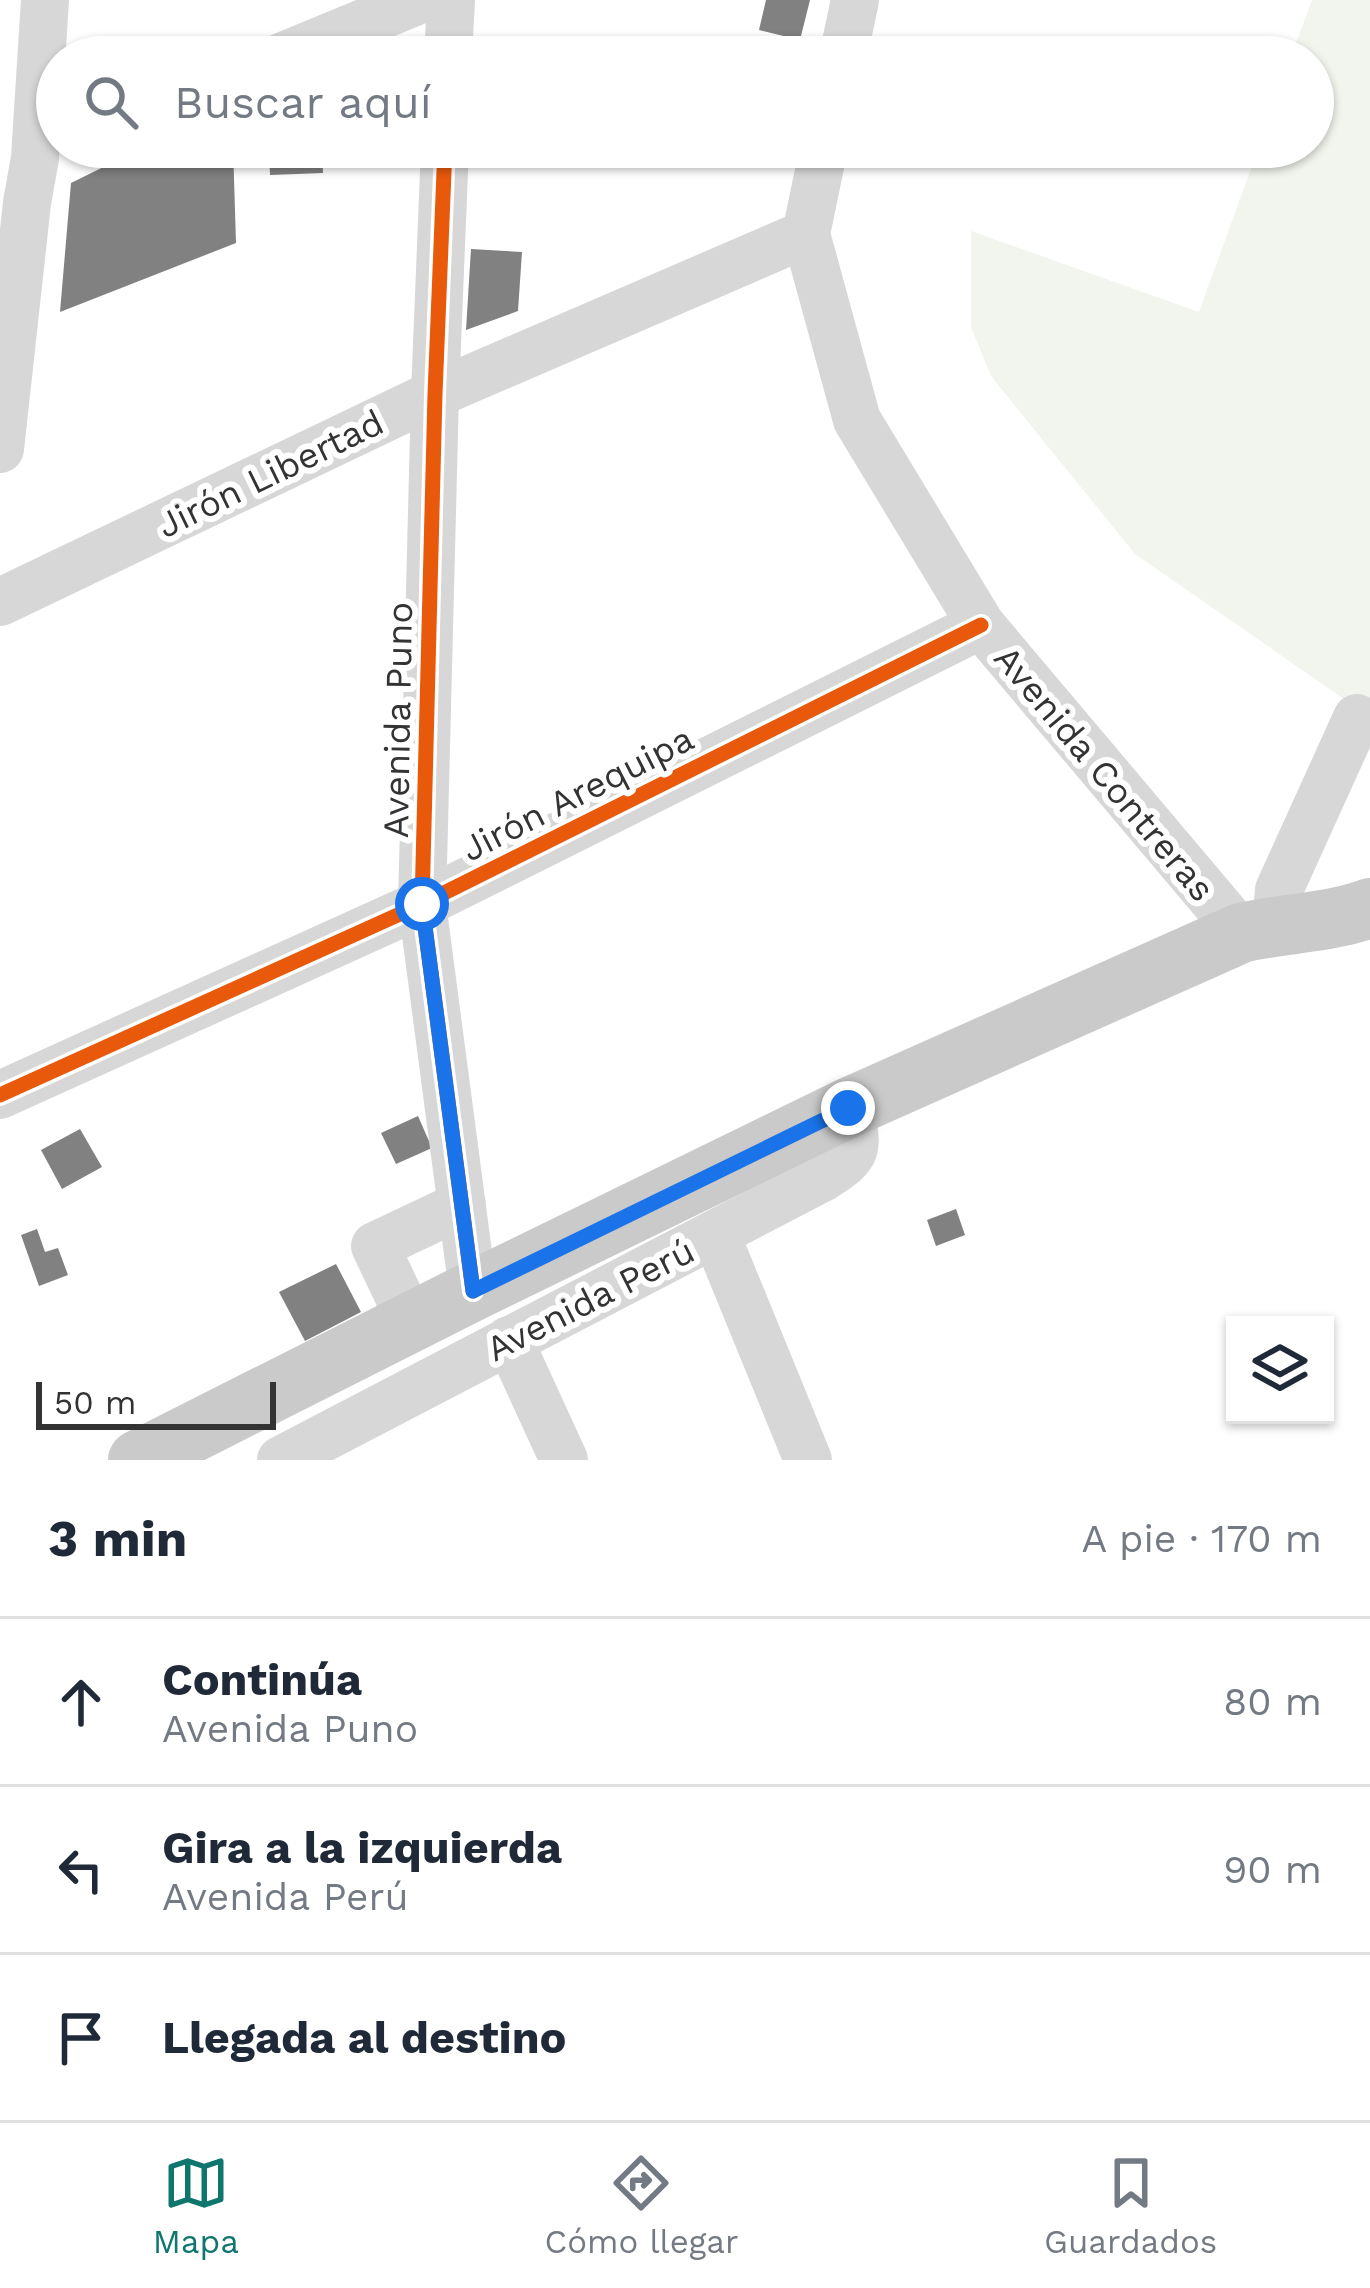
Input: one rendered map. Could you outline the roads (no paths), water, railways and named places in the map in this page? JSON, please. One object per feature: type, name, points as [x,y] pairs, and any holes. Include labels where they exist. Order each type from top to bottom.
[{"type":"main road","name":"Avenida Perú","points":[[138,1460],[848,1108],[1258,929],[1370,908]]},
{"type":"street","points":[[42,36],[45,0]]},
{"type":"street","points":[[332,36],[419,0]]},
{"type":"street","points":[[449,36],[451,0]]},
{"type":"street","points":[[847,36],[855,0]]},
{"type":"street","points":[[0,449],[36,111]]},
{"type":"street","name":"Avenida Puno","points":[[444,168],[422,904],[473,1291]]},
{"type":"street","name":"Avenida Contreras","points":[[820,168],[806,234],[857,420],[981,625],[1258,929]]},
{"type":"street","name":"Jirón Libertad","points":[[0,602],[435,394],[806,234]]},
{"type":"street","name":"Jirón Arequipa","points":[[0,1095],[422,904],[981,625]]},
{"type":"street","points":[[1258,929],[1357,718]]},
{"type":"street","name":"Avenida Perú","points":[[295,1457],[845,1164],[855,1151],[857,1138],[848,1108]]},
{"type":"street","points":[[411,1322],[375,1246],[462,1204]]},
{"type":"street","points":[[716,1235],[808,1460]]},
{"type":"street","points":[[509,1340],[564,1460]]}]
